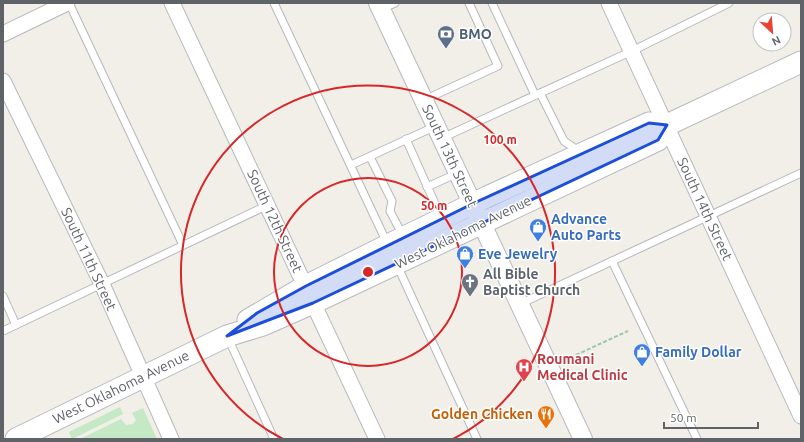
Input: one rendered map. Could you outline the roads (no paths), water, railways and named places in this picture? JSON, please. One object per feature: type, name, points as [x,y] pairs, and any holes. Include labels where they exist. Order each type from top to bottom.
[{"type":"main road","name":"West Oklahoma Avenue","points":[[16,439],[227,336],[257,313],[310,295],[395,251],[442,219],[472,204],[649,123],[667,125],[801,62]]},
{"type":"main road","name":"West Oklahoma Avenue","points":[[395,251],[481,223],[658,140],[667,125]]},
{"type":"street","points":[[3,34],[68,3]]},
{"type":"street","name":"South 12th Street","points":[[172,3],[377,439]]},
{"type":"street","name":"South 14th Street","points":[[609,3],[801,416]]},
{"type":"street","name":"South 13th Street","points":[[385,5],[424,100],[583,439]]},
{"type":"street","name":"South 11th Street","points":[[3,81],[102,284],[171,439]]},
{"type":"lane","points":[[68,3],[183,245]]},
{"type":"lane","points":[[274,3],[351,165],[395,251],[478,439]]},
{"type":"lane","points":[[424,100],[498,66],[469,3]]},
{"type":"lane","points":[[492,3],[538,94],[564,141],[582,153]]},
{"type":"lane","points":[[351,165],[406,140],[439,132],[538,94],[632,50],[720,5],[729,3]]},
{"type":"lane","points":[[406,140],[442,219]]},
{"type":"lane","points":[[370,156],[392,201],[390,211],[395,251]]},
{"type":"lane","points":[[427,187],[458,173]]},
{"type":"lane","points":[[519,304],[801,174]]},
{"type":"lane","points":[[3,331],[268,205]]},
{"type":"lane","points":[[612,261],[697,439]]},
{"type":"lane","points":[[3,296],[16,325]]},
{"type":"lane","points":[[227,336],[274,439]]},
{"type":"place","name":"BMO","points":[[446,49]]},
{"type":"place","name":"Advance Auto Parts","points":[[538,242]]},
{"type":"place","name":"Eve Jewelry","points":[[465,269]]},
{"type":"place","name":"All Bible Baptist Church","points":[[470,297]]},
{"type":"place","name":"Family Dollar","points":[[642,367]]},
{"type":"place","name":"Roumani Medical Clinic","points":[[524,382]]},
{"type":"place","name":"Golden Chicken","points":[[546,429]]}]
